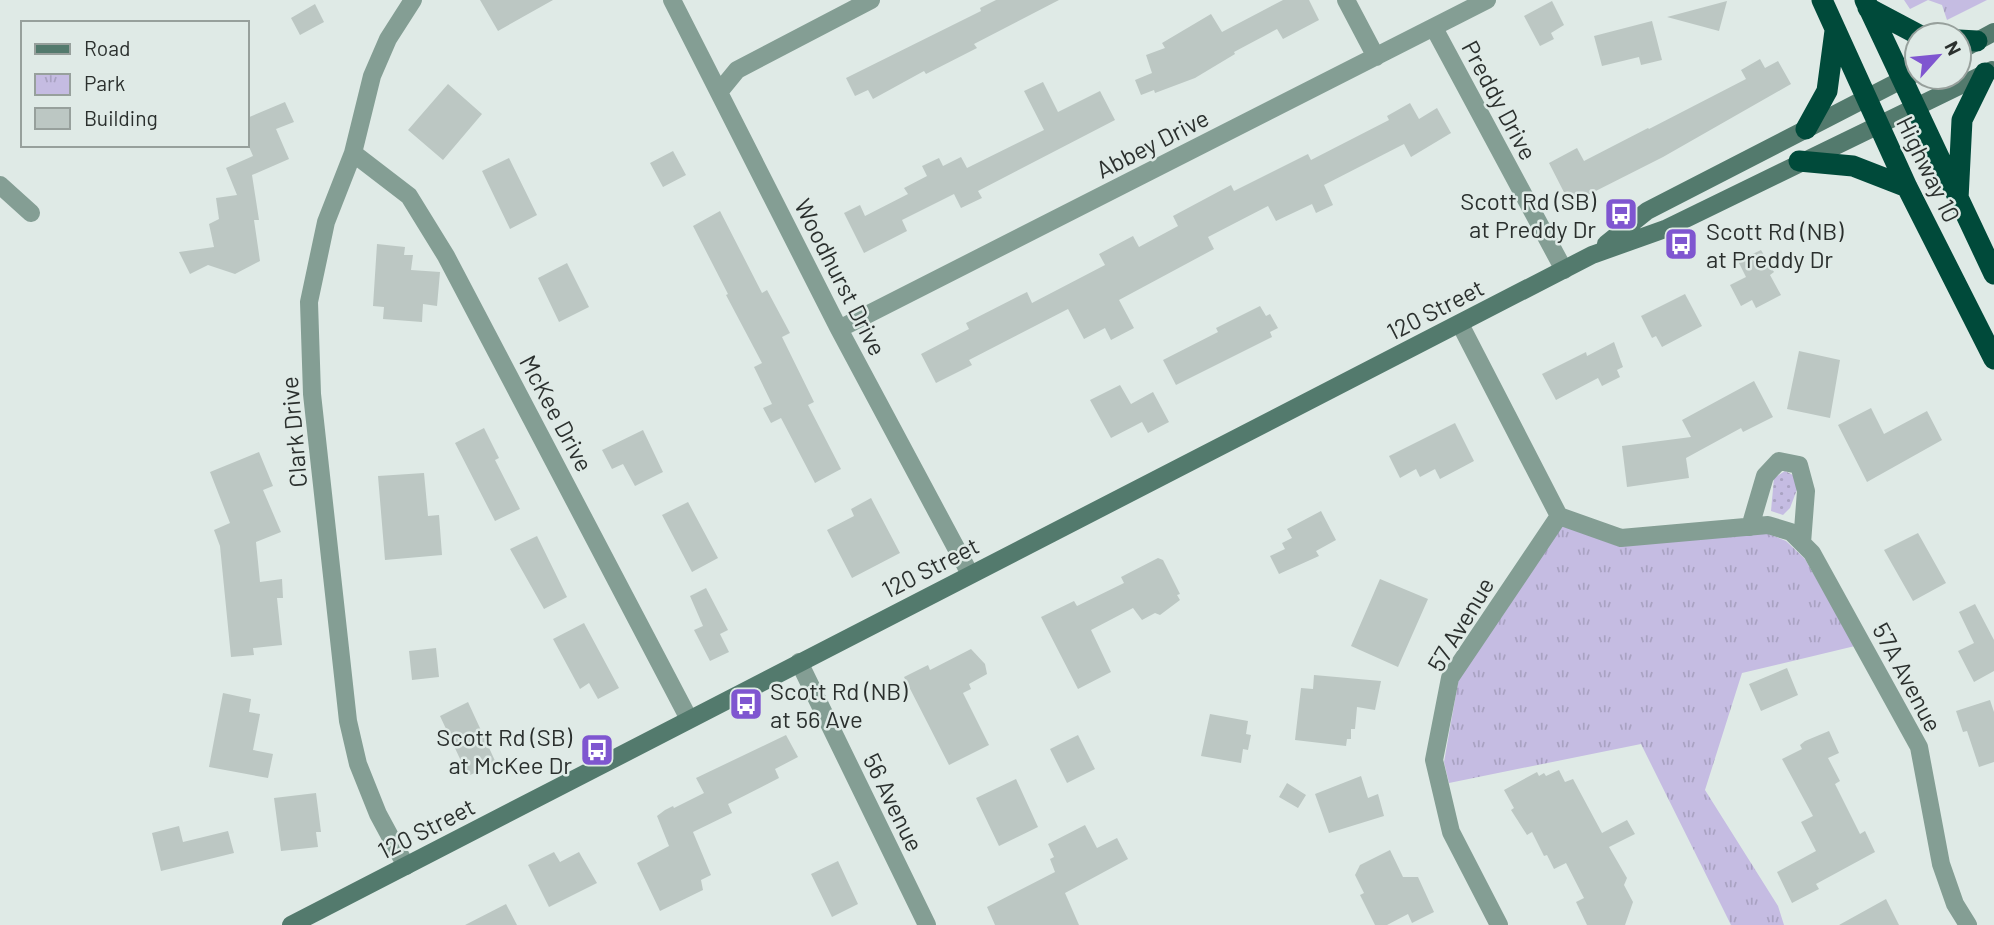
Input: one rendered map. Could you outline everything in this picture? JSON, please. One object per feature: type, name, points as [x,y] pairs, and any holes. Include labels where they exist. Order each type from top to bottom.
[{"type":"highway","name":"Highway 10","points":[[1822,0],[1907,187],[1994,359]]},
{"type":"highway","name":"Highway 10","points":[[1867,4],[1903,66]]},
{"type":"highway","points":[[1867,4],[1903,25]]},
{"type":"highway","points":[[1806,129],[1827,91],[1835,31]]},
{"type":"highway","points":[[1958,201],[1962,120],[1989,71]]},
{"type":"highway","name":"Highway 10","points":[[1911,91],[1914,107],[1994,274]]},
{"type":"highway","points":[[1799,162],[1853,166],[1907,187]]},
{"type":"street","name":"Clark Drive","points":[[406,866],[378,814],[358,764],[348,721],[312,394],[309,302],[326,222],[353,153],[372,76],[388,39],[413,0]]},
{"type":"street","name":"Woodhurst Drive","points":[[671,0],[839,329],[970,574]]},
{"type":"street","points":[[719,92],[737,70],[871,0]]},
{"type":"street","points":[[1346,0],[1377,57]]},
{"type":"street","name":"Abbey Drive","points":[[839,329],[1487,0]]},
{"type":"street","name":"Preddy Drive","points":[[1434,28],[1564,270]]},
{"type":"street","name":"120 Street","points":[[291,925],[1592,255],[1665,229],[1989,71]]},
{"type":"street","name":"120 Street","points":[[1592,255],[1647,211],[1903,79]]},
{"type":"street","name":"McKee Drive","points":[[353,153],[410,196],[446,256],[690,719]]},
{"type":"street","points":[[0,185],[32,213]]},
{"type":"street","points":[[1460,324],[1559,516]]},
{"type":"street","points":[[1750,527],[1765,476],[1779,461],[1800,465],[1806,491],[1802,543]]},
{"type":"street","name":"57A Avenue","points":[[1559,516],[1622,538],[1768,525],[1791,532],[1812,553],[1919,747],[1941,863],[1955,904],[1968,925]]},
{"type":"street","name":"57 Avenue","points":[[1499,925],[1451,832],[1434,760],[1450,678],[1559,516]]},
{"type":"street","name":"56 Avenue","points":[[799,662],[927,925]]},
{"type":"green space","points":[[1904,0],[1928,0],[1910,9]]},
{"type":"green space","points":[[1928,0],[1987,0],[1947,20],[1942,5]]},
{"type":"green space","points":[[1785,471],[1793,475],[1798,487],[1790,508],[1783,515],[1771,511],[1774,478]]},
{"type":"green space","points":[[1561,525],[1618,546],[1764,532],[1786,541],[1805,559],[1855,646],[1742,673],[1705,790],[1778,906],[1784,925],[1731,925],[1641,744],[1449,783],[1444,762],[1459,677]]},
{"type":"building","points":[[480,0],[553,0],[498,31]]},
{"type":"building","points":[[996,0],[1059,0],[974,44],[977,48],[926,74],[924,71],[873,99],[868,90],[855,96],[846,78],[981,11],[980,8]]},
{"type":"building","points":[[1283,0],[1309,0],[1319,20],[1283,39],[1277,29],[1234,52],[1235,54],[1195,78],[1155,93],[1154,90],[1141,95],[1135,80],[1152,73],[1146,55],[1165,48],[1162,43],[1211,14],[1222,32]]},
{"type":"building","points":[[1552,1],[1564,25],[1551,33],[1554,39],[1540,46],[1524,16]]},
{"type":"building","points":[[1727,1],[1719,31],[1667,17]]},
{"type":"building","points":[[315,4],[324,22],[300,35],[291,18]]},
{"type":"building","points":[[1652,21],[1662,60],[1641,65],[1639,57],[1602,66],[1594,36]]},
{"type":"building","points":[[1760,59],[1765,68],[1778,61],[1791,84],[1663,157],[1570,204],[1549,163],[1577,148],[1584,161],[1649,129],[1746,79],[1741,70]]},
{"type":"building","points":[[1043,82],[1058,112],[1100,91],[1115,120],[978,191],[982,198],[961,208],[954,194],[902,220],[907,231],[864,253],[844,213],[860,205],[865,216],[908,194],[904,188],[927,176],[922,166],[939,158],[943,166],[961,157],[967,168],[1044,130],[1024,91]]},
{"type":"building","points":[[448,84],[482,114],[443,160],[408,130]]},
{"type":"building","points":[[285,102],[294,122],[276,129],[289,159],[252,175],[259,220],[254,220],[260,261],[235,274],[208,265],[190,274],[179,252],[214,247],[209,224],[219,219],[216,198],[237,195],[226,168],[253,156],[248,144],[248,118]]},
{"type":"building","points":[[1410,103],[1419,119],[1437,108],[1451,133],[1411,157],[1404,144],[1324,185],[1333,205],[1316,213],[1312,204],[1276,221],[1268,206],[1208,237],[1214,249],[1119,300],[1134,328],[1111,340],[1105,328],[1084,339],[1068,309],[969,360],[972,365],[936,383],[921,354],[969,329],[966,323],[1027,292],[1032,303],[1105,265],[1099,254],[1133,236],[1139,247],[1178,226],[1173,216],[1231,185],[1234,191],[1308,154],[1311,160],[1389,120],[1387,116]]},
{"type":"building","points":[[673,151],[686,175],[663,187],[650,163]]},
{"type":"building","points":[[509,158],[537,215],[510,229],[482,171]]},
{"type":"building","points":[[720,211],[762,293],[767,290],[790,333],[782,337],[814,402],[808,405],[841,469],[815,483],[781,418],[771,423],[763,408],[772,404],[754,367],[762,363],[693,226]]},
{"type":"building","points":[[377,244],[405,247],[404,255],[413,255],[411,270],[440,272],[437,306],[423,304],[422,322],[383,319],[384,307],[373,306]]},
{"type":"building","points":[[1761,250],[1774,272],[1770,275],[1781,295],[1756,308],[1752,300],[1741,306],[1730,285],[1746,277],[1738,261]]},
{"type":"building","points":[[567,263],[589,307],[559,322],[538,278]]},
{"type":"building","points":[[1685,294],[1702,326],[1662,347],[1656,336],[1652,338],[1641,316]]},
{"type":"building","points":[[1260,306],[1266,316],[1270,314],[1278,328],[1270,332],[1272,337],[1176,385],[1163,360],[1218,332],[1216,328]]},
{"type":"building","points":[[1614,342],[1623,367],[1617,370],[1620,377],[1602,386],[1598,378],[1556,400],[1542,374],[1586,352],[1587,356]]},
{"type":"building","points":[[1799,351],[1840,360],[1830,418],[1787,409]]},
{"type":"building","points":[[1754,381],[1773,417],[1743,432],[1741,428],[1686,458],[1689,478],[1627,487],[1622,446],[1691,437],[1682,420]]},
{"type":"building","points":[[1120,385],[1131,404],[1153,392],[1169,422],[1148,433],[1142,422],[1111,438],[1090,400]]},
{"type":"building","points":[[1871,408],[1884,434],[1927,411],[1942,440],[1867,482],[1838,425]]},
{"type":"building","points":[[1455,423],[1474,461],[1440,479],[1435,469],[1420,477],[1416,469],[1400,478],[1389,456]]},
{"type":"building","points":[[484,428],[499,458],[495,460],[520,509],[495,521],[455,443]]},
{"type":"building","points":[[643,430],[663,472],[635,486],[623,464],[612,469],[602,450]]},
{"type":"building","points":[[259,452],[273,486],[263,490],[281,532],[256,542],[260,582],[282,579],[283,598],[277,598],[282,645],[253,648],[254,655],[231,657],[220,546],[214,530],[230,523],[210,472]]},
{"type":"building","points":[[424,473],[428,516],[439,515],[442,555],[385,560],[378,476]]},
{"type":"building","points":[[871,498],[900,553],[852,578],[827,530],[854,516],[851,509]]},
{"type":"building","points":[[688,502],[718,558],[692,572],[662,515]]},
{"type":"building","points":[[1321,511],[1336,540],[1316,551],[1319,556],[1279,574],[1270,556],[1285,549],[1282,543],[1292,538],[1287,529]]},
{"type":"building","points":[[1918,533],[1946,583],[1913,601],[1884,550]]},
{"type":"building","points":[[537,536],[567,597],[544,609],[510,549]]},
{"type":"building","points":[[1158,558],[1163,560],[1180,594],[1177,595],[1180,600],[1160,615],[1155,613],[1142,620],[1133,608],[1091,630],[1111,672],[1078,689],[1041,617],[1074,601],[1077,606],[1124,583],[1121,577]]},
{"type":"building","points":[[1380,579],[1428,599],[1398,667],[1351,646]]},
{"type":"building","points":[[706,588],[728,630],[720,634],[729,652],[710,661],[694,630],[703,626],[690,596]]},
{"type":"building","points":[[1975,604],[1994,640],[1994,671],[1974,682],[1958,651],[1974,643],[1959,612]]},
{"type":"building","points":[[584,623],[619,688],[598,699],[589,683],[580,689],[553,639]]},
{"type":"building","points":[[436,648],[439,677],[412,680],[409,651]]},
{"type":"building","points":[[971,649],[985,664],[987,674],[969,684],[971,689],[963,693],[989,745],[949,765],[904,677],[928,665],[930,670]]},
{"type":"building","points":[[1787,668],[1798,695],[1761,711],[1749,684]]},
{"type":"building","points":[[1314,675],[1381,681],[1375,710],[1357,707],[1355,729],[1351,729],[1351,739],[1347,739],[1346,746],[1295,740],[1301,688],[1313,689]]},
{"type":"building","points":[[223,693],[251,699],[249,712],[260,714],[253,750],[273,754],[268,778],[209,767]]},
{"type":"building","points":[[1990,700],[1994,712],[1994,762],[1979,767],[1967,731],[1963,732],[1956,711]]},
{"type":"building","points":[[468,702],[496,763],[468,776],[440,716]]},
{"type":"building","points":[[1210,714],[1248,721],[1246,734],[1251,735],[1248,750],[1243,749],[1241,763],[1201,756]]},
{"type":"building","points":[[1829,731],[1839,753],[1828,758],[1840,781],[1835,784],[1860,834],[1865,831],[1875,852],[1816,884],[1819,889],[1792,903],[1777,872],[1816,851],[1801,822],[1813,816],[1782,759],[1802,749],[1800,745],[1805,741]]},
{"type":"building","points":[[786,735],[798,757],[775,769],[779,778],[728,804],[732,813],[693,832],[711,875],[701,880],[703,890],[660,911],[637,863],[669,846],[657,816],[704,793],[696,778]]},
{"type":"building","points":[[1078,735],[1095,769],[1067,783],[1050,749]]},
{"type":"building","points":[[1559,770],[1565,782],[1573,779],[1602,833],[1627,820],[1635,834],[1609,847],[1627,878],[1624,885],[1633,902],[1625,925],[1587,925],[1576,902],[1584,898],[1566,863],[1554,869],[1532,832],[1527,835],[1511,810],[1514,808],[1504,790],[1537,772],[1539,776],[1544,773],[1546,776]]},
{"type":"building","points":[[1361,776],[1368,798],[1378,794],[1384,816],[1329,833],[1315,794]]},
{"type":"building","points":[[1016,779],[1038,827],[999,846],[976,798]]},
{"type":"building","points":[[1287,783],[1306,795],[1298,808],[1279,797]]},
{"type":"building","points":[[316,793],[321,832],[316,832],[318,847],[281,851],[274,798]]},
{"type":"building","points":[[1085,825],[1097,848],[1117,838],[1128,859],[1065,893],[1079,925],[995,925],[987,907],[1055,872],[1050,859],[1054,857],[1048,844]]},
{"type":"building","points":[[179,826],[183,842],[228,831],[234,853],[161,871],[152,833]]},
{"type":"building","points":[[1390,850],[1403,877],[1418,877],[1434,912],[1412,923],[1408,914],[1387,925],[1375,925],[1360,895],[1364,893],[1355,875],[1360,865]]},
{"type":"building","points":[[554,852],[560,862],[579,852],[597,883],[549,907],[528,865]]},
{"type":"building","points":[[838,861],[858,904],[832,917],[811,874]]},
{"type":"building","points":[[1886,899],[1899,925],[1839,925]]},
{"type":"building","points":[[506,904],[517,925],[465,925]]},
{"type":"place","name":"Scott Rd (SB) at Preddy Dr","points":[[1621,214]]},
{"type":"place","name":"Scott Rd (NB) at Preddy Dr","points":[[1681,244]]},
{"type":"place","name":"Scott Rd (NB) at 56 Ave","points":[[746,704]]},
{"type":"place","name":"Scott Rd (SB) at McKee Dr","points":[[597,750]]}]
